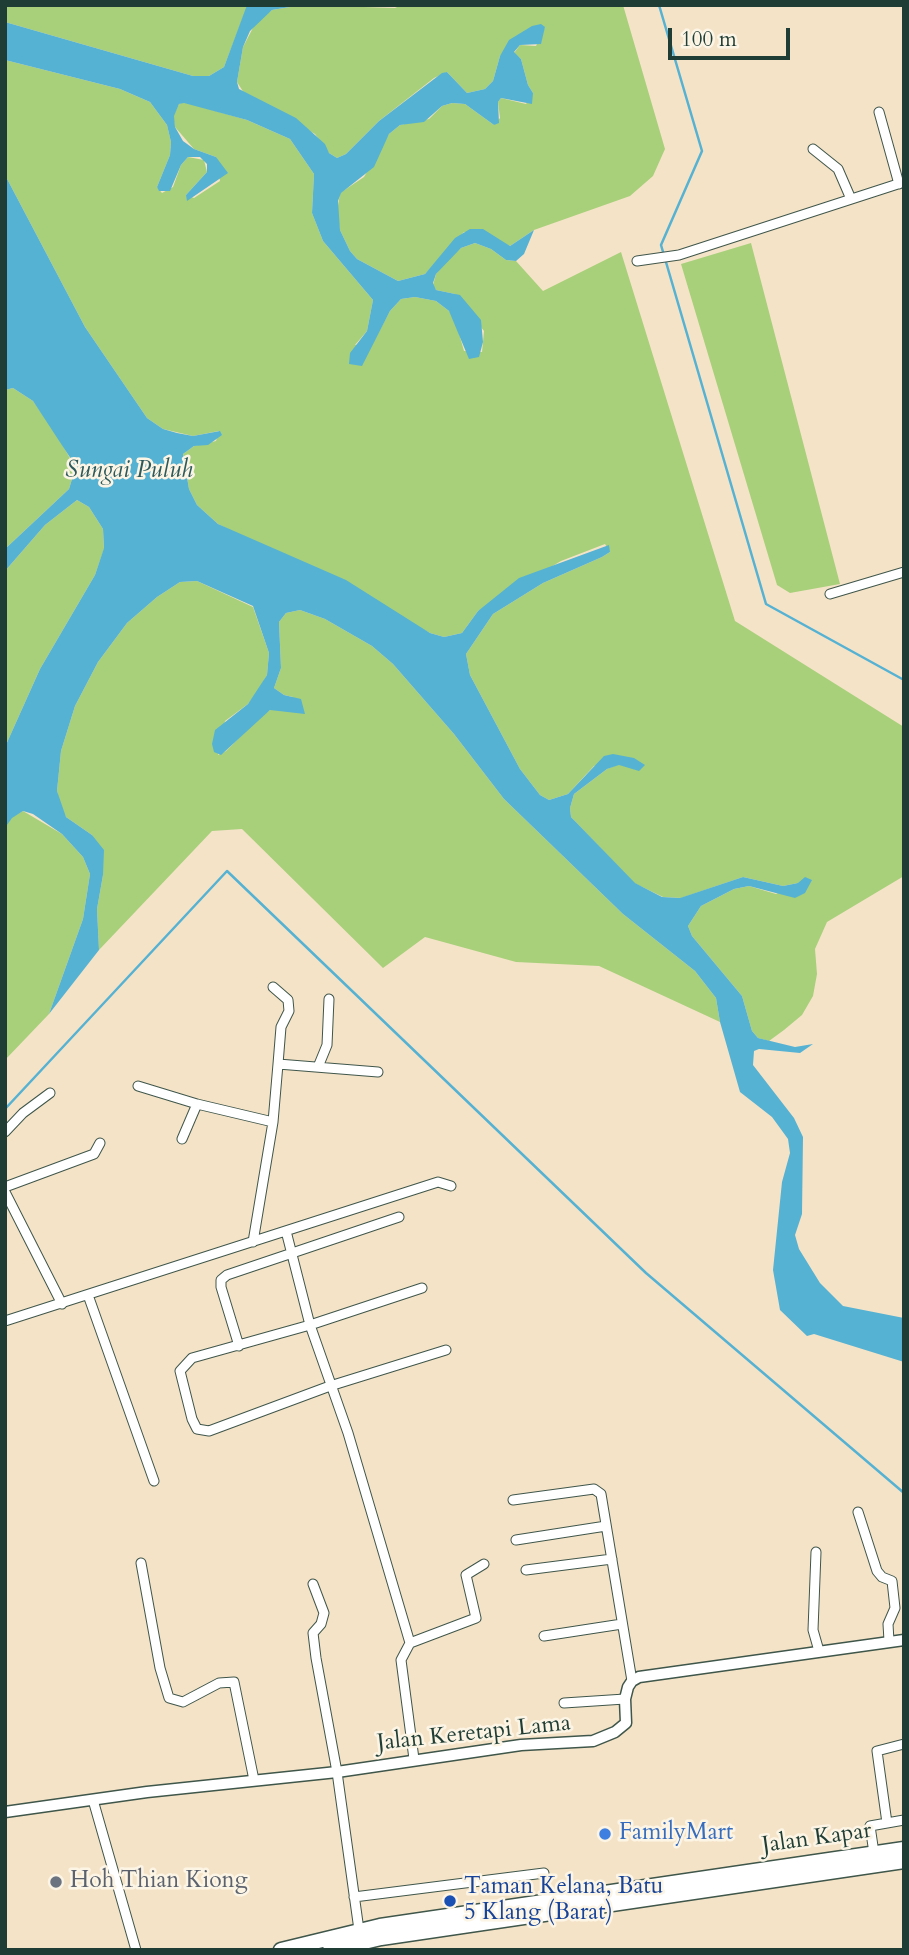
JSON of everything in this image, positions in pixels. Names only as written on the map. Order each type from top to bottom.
[{"type":"highway","name":"Jalan Kapar","points":[[281,1950],[359,1930],[904,1849]]},
{"type":"highway","name":"Jalan Kapar","points":[[330,1950],[392,1936],[904,1861]]},
{"type":"street","points":[[637,261],[679,255],[901,183],[879,112]]},
{"type":"street","points":[[813,149],[838,169],[851,199]]},
{"type":"street","points":[[830,594],[904,572]]},
{"type":"street","points":[[253,1242],[273,1122],[281,1027],[289,1010],[288,1000],[273,987]]},
{"type":"street","points":[[318,1067],[327,1045],[329,999]]},
{"type":"street","points":[[278,1064],[378,1072]]},
{"type":"street","points":[[138,1086],[197,1104],[273,1122]]},
{"type":"street","points":[[5,1132],[23,1113],[50,1093]]},
{"type":"street","points":[[182,1139],[197,1104]]},
{"type":"street","points":[[5,1187],[94,1154],[100,1143]]},
{"type":"street","points":[[5,1321],[438,1182],[451,1186]]},
{"type":"street","points":[[5,1192],[62,1304]]},
{"type":"street","points":[[239,1346],[221,1280],[227,1275],[399,1217]]},
{"type":"street","points":[[286,1231],[310,1325],[352,1445],[410,1643]]},
{"type":"street","points":[[422,1288],[310,1325],[192,1358],[180,1371],[192,1419],[197,1429],[209,1431],[330,1386],[446,1350]]},
{"type":"street","points":[[88,1295],[154,1481]]},
{"type":"street","points":[[513,1500],[594,1489],[601,1494],[632,1681],[904,1640]]},
{"type":"street","points":[[858,1511],[877,1571],[882,1577],[892,1581],[895,1608],[888,1624],[889,1641]]},
{"type":"street","points":[[516,1539],[606,1526]]},
{"type":"street","points":[[816,1552],[813,1630],[819,1651]]},
{"type":"street","points":[[526,1570],[612,1559]]},
{"type":"street","points":[[141,1563],[155,1643],[169,1698],[183,1702],[219,1683],[234,1682],[254,1780]]},
{"type":"street","points":[[414,1759],[401,1660],[410,1643],[469,1623],[476,1618],[466,1575],[484,1564]]},
{"type":"street","points":[[313,1584],[324,1613],[321,1624],[313,1633],[314,1646],[337,1772],[359,1930]]},
{"type":"street","points":[[544,1636],[622,1624]]},
{"type":"street","name":"Jalan Keretapi Lama","points":[[5,1812],[337,1772],[521,1745],[593,1741],[615,1732],[626,1723],[625,1699],[632,1681]]},
{"type":"street","points":[[564,1703],[625,1699]]},
{"type":"street","points":[[887,1823],[877,1751],[904,1744]]},
{"type":"street","points":[[93,1800],[136,1950]]},
{"type":"street","points":[[874,1853],[870,1826],[904,1820]]},
{"type":"street","points":[[354,1897],[544,1873]]},
{"type":"green space","points":[[5,5],[247,7],[224,67],[209,76],[193,76],[5,22]]},
{"type":"green space","points":[[302,5],[395,8],[401,5],[623,5],[665,149],[653,176],[630,196],[534,230],[510,246],[464,232],[425,274],[398,281],[357,259],[350,251],[340,230],[337,212],[340,193],[364,177],[389,134],[400,125],[429,119],[442,106],[452,103],[465,104],[494,125],[500,118],[498,102],[501,98],[526,104],[533,93],[521,59],[514,53],[520,45],[536,46],[545,27],[500,56],[493,81],[485,89],[467,93],[447,72],[434,78],[379,121],[346,154],[337,158],[329,153],[315,134],[244,93],[237,82],[243,47],[256,22],[272,10]]},
{"type":"green space","points":[[5,60],[120,89],[150,102],[167,125],[171,142],[170,155],[157,187],[162,193],[173,187],[181,165],[188,157],[204,160],[207,172],[186,195],[194,198],[220,181],[216,157],[194,149],[175,127],[173,116],[179,104],[184,102],[247,120],[290,139],[314,174],[312,213],[323,241],[373,300],[367,331],[355,345],[373,343],[390,311],[401,299],[415,297],[436,301],[449,311],[455,319],[464,351],[482,352],[484,331],[455,294],[436,290],[433,285],[436,274],[448,259],[461,248],[475,243],[491,249],[506,260],[516,261],[543,291],[621,252],[735,621],[904,727],[904,876],[827,922],[815,949],[817,974],[813,996],[802,1015],[784,1030],[769,1041],[758,1038],[752,1031],[742,996],[692,936],[688,926],[701,906],[734,889],[749,886],[776,894],[798,883],[783,886],[743,877],[681,898],[663,897],[634,883],[571,817],[570,808],[574,794],[607,769],[634,758],[594,766],[568,794],[549,800],[540,795],[520,769],[470,675],[466,654],[493,614],[543,583],[610,552],[605,544],[561,561],[478,611],[462,633],[444,637],[430,633],[218,524],[197,505],[189,489],[183,454],[194,446],[216,441],[219,431],[193,436],[163,429],[147,418],[85,327],[5,175]]},
{"type":"green space","points":[[751,243],[840,584],[790,593],[777,585],[681,264]]},
{"type":"green space","points":[[13,388],[33,401],[55,432],[71,460],[73,476],[69,489],[5,549],[5,390]]},
{"type":"green space","points":[[77,500],[89,507],[103,529],[104,549],[95,575],[40,669],[5,747],[5,571],[45,525]]},
{"type":"green space","points":[[197,581],[253,607],[269,653],[267,675],[258,691],[248,704],[225,721],[218,755],[226,751],[259,718],[270,710],[283,709],[293,697],[274,688],[281,668],[279,622],[286,613],[300,610],[325,619],[372,646],[393,664],[454,734],[504,799],[623,914],[695,971],[716,998],[720,1022],[599,966],[516,962],[425,937],[383,968],[242,829],[212,831],[99,950],[97,909],[103,875],[92,835],[66,817],[61,809],[57,791],[61,751],[75,706],[98,662],[127,623],[157,597],[180,582]]},
{"type":"green space","points":[[23,811],[62,834],[83,857],[90,874],[83,919],[49,1014],[5,1060],[5,828],[12,817]]},
{"type":"water","points":[[247,5],[302,5],[272,10],[250,31],[243,47],[237,82],[239,89],[296,118],[337,158],[346,154],[379,121],[442,73],[447,72],[467,93],[485,89],[493,81],[500,56],[509,40],[532,26],[541,24],[545,27],[541,44],[520,45],[514,52],[521,59],[533,93],[532,104],[501,98],[498,102],[499,123],[494,125],[465,104],[452,103],[442,106],[424,122],[400,125],[389,134],[374,167],[341,193],[338,201],[340,230],[350,251],[357,259],[398,281],[425,274],[455,238],[470,229],[483,229],[510,246],[534,230],[524,254],[516,261],[506,260],[491,249],[475,243],[461,248],[436,274],[433,283],[436,290],[460,295],[481,320],[483,342],[479,357],[469,359],[449,311],[436,301],[415,297],[401,299],[390,311],[362,366],[349,364],[350,353],[367,331],[373,300],[323,241],[312,213],[314,174],[290,139],[247,120],[184,103],[179,104],[174,116],[175,127],[183,141],[194,149],[216,157],[228,173],[187,201],[186,195],[207,172],[207,164],[200,157],[188,157],[181,165],[170,191],[159,191],[157,187],[170,155],[171,142],[167,125],[150,102],[120,89],[5,60],[5,22],[193,76],[209,76],[224,67]]},
{"type":"water","name":"Sungai Puluh","points":[[5,175],[85,327],[147,418],[163,429],[193,436],[220,431],[222,435],[208,445],[194,446],[183,454],[189,489],[197,505],[218,524],[346,580],[430,633],[444,637],[462,633],[478,611],[519,578],[609,545],[610,552],[602,557],[543,583],[493,614],[466,654],[470,675],[520,769],[540,795],[549,800],[568,794],[604,756],[613,754],[634,758],[645,765],[639,771],[619,765],[607,769],[574,794],[570,808],[571,817],[635,883],[662,897],[680,898],[743,877],[783,886],[798,883],[805,877],[812,880],[805,893],[795,898],[749,886],[734,889],[701,906],[688,926],[692,936],[742,996],[752,1031],[758,1038],[795,1047],[813,1044],[800,1053],[759,1049],[754,1051],[753,1065],[794,1118],[803,1137],[802,1214],[795,1235],[799,1249],[820,1283],[843,1306],[904,1318],[904,1362],[814,1334],[807,1336],[780,1310],[773,1270],[782,1182],[790,1153],[788,1139],[772,1117],[740,1092],[716,998],[695,971],[623,914],[504,799],[454,734],[393,664],[372,646],[325,619],[300,610],[286,613],[279,622],[281,668],[274,688],[284,695],[301,699],[305,714],[270,710],[221,755],[214,752],[212,744],[215,730],[248,704],[267,675],[269,653],[253,606],[197,581],[180,582],[157,597],[127,623],[98,662],[75,706],[61,751],[57,791],[66,817],[92,835],[104,850],[97,909],[99,950],[49,1014],[83,919],[90,874],[83,857],[62,834],[33,814],[23,811],[12,818],[5,828],[5,747],[40,669],[95,575],[104,548],[103,529],[89,507],[77,500],[45,525],[5,571],[5,549],[69,489],[73,476],[71,459],[33,401],[13,388],[5,390]]},
{"type":"waterway","points":[[659,5],[702,151],[661,245],[766,604],[904,680]]},
{"type":"waterway","points":[[5,1109],[227,871],[646,1273],[904,1493]]},
{"type":"place","name":"FamilyMart","points":[[605,1834]]},
{"type":"place","name":"Hoh Thian Kiong","points":[[56,1882]]},
{"type":"place","name":"Taman Kelana, Batu 5 Klang (Barat)","points":[[450,1901]]}]
